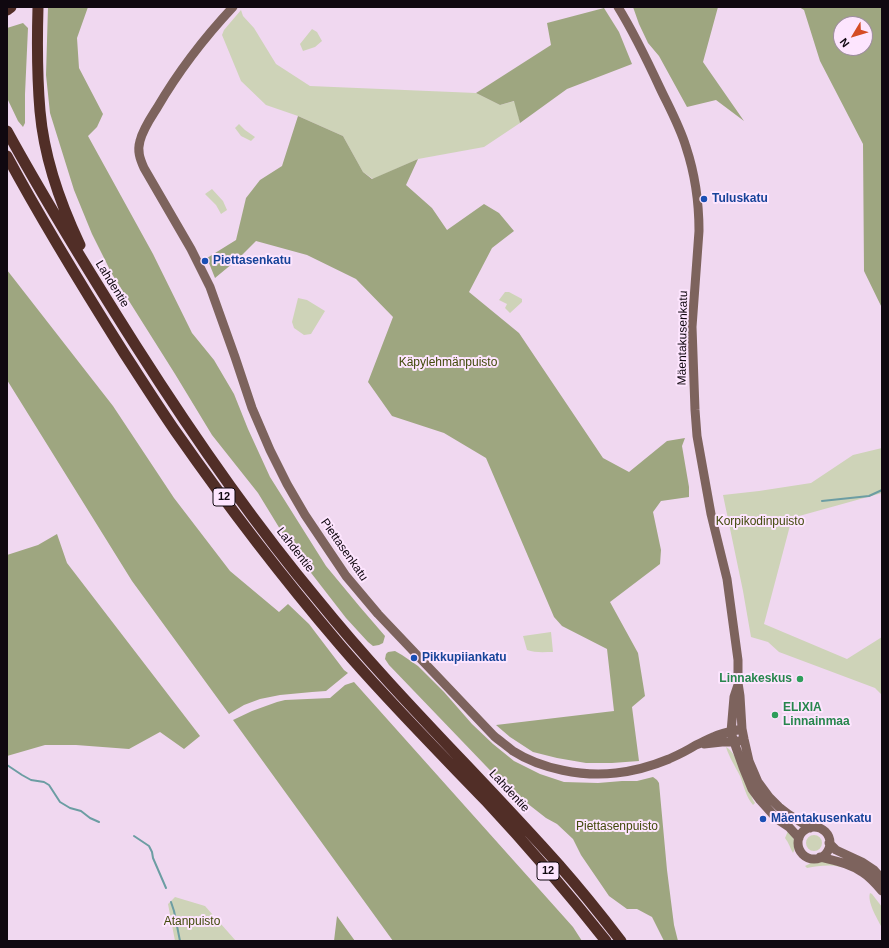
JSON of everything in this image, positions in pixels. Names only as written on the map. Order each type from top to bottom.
[{"type":"highway","points":[[7,10],[11,7]]},
{"type":"highway","points":[[38,7],[37,61],[39,104],[45,148],[56,186],[73,230],[91,268],[119,320]]},
{"type":"highway","name":"Lahdentie","points":[[7,131],[59,222],[119,320],[189,428],[286,561],[379,672],[560,866],[621,941]]},
{"type":"highway","name":"Lahdentie","points":[[7,156],[32,203],[176,432],[255,540],[345,651],[379,689],[498,814],[561,886],[606,941]]},
{"type":"main road","name":"Piettasenkatu","points":[[233,7],[207,36],[164,95],[143,133],[139,151],[144,168],[191,249],[210,287],[252,408],[270,450],[287,484],[305,514],[346,576],[378,614],[494,736],[514,751],[532,760],[570,772],[602,774],[622,773],[644,768],[668,759],[711,737],[742,729]]},
{"type":"main road","name":"Mäentakusenkatu","points":[[618,7],[650,65],[678,128],[686,147],[695,187],[699,232],[692,327],[697,436],[711,514],[728,579],[738,660],[738,683],[742,729],[749,761],[758,782],[769,797],[788,814],[810,828]]},
{"type":"main road","name":"Mäentakusenkatu","points":[[738,683],[734,697],[731,732],[752,789],[777,819],[789,827],[799,838]]},
{"type":"main road","name":"Piettasenkatu","points":[[697,745],[734,742],[744,739]]},
{"type":"main road","points":[[810,828],[822,829],[828,836],[829,843],[827,851],[820,857],[813,859],[802,853],[798,844],[801,834],[810,828]]},
{"type":"main road","points":[[829,843],[836,850],[862,862],[874,870],[882,879]]},
{"type":"main road","points":[[820,857],[849,865],[862,872],[882,891]]},
{"type":"green space","points":[[48,7],[88,7],[77,38],[79,68],[103,114],[97,127],[88,136],[153,254],[192,333],[214,360],[234,394],[270,477],[326,566],[385,636],[383,643],[373,646],[368,642],[346,618],[291,547],[258,493],[212,435],[112,274],[92,234],[74,190],[50,113],[46,75]]},
{"type":"green space","points":[[633,7],[718,7],[703,62],[744,121],[716,100],[687,107],[659,56],[648,43]]},
{"type":"green space","points":[[799,7],[882,7],[882,308],[864,271],[863,144],[820,61],[804,10]]},
{"type":"green space","points":[[604,8],[619,32],[632,64],[567,89],[520,123],[514,101],[500,105],[476,93],[551,45],[547,23]]},
{"type":"green space","points":[[241,10],[243,16],[254,28],[276,64],[310,86],[476,93],[500,105],[515,101],[520,123],[484,147],[418,159],[373,179],[363,172],[343,136],[298,116],[266,105],[241,81],[222,35],[224,30]]},
{"type":"green space","points":[[23,23],[28,28],[25,123],[23,127],[18,121],[7,98],[7,28]]},
{"type":"green space","points":[[312,29],[317,32],[322,41],[315,47],[303,51],[300,44]]},
{"type":"green space","name":"Käpylehmänpuisto","points":[[298,116],[343,136],[363,172],[372,179],[418,159],[406,185],[432,208],[447,230],[484,204],[499,213],[514,231],[492,248],[469,292],[519,333],[603,458],[629,472],[667,441],[685,438],[682,446],[689,487],[689,497],[661,501],[653,512],[661,550],[660,564],[610,602],[638,653],[645,696],[632,707],[639,761],[586,763],[533,752],[510,737],[496,725],[614,711],[607,649],[562,626],[554,617],[486,458],[444,433],[392,416],[368,382],[393,317],[356,279],[307,255],[256,241],[238,259],[215,278],[207,258],[236,240],[246,198],[260,180],[282,166]]},
{"type":"green space","points":[[239,124],[255,137],[251,141],[241,136],[235,128]]},
{"type":"green space","points":[[212,189],[223,201],[227,210],[221,214],[216,205],[205,194]]},
{"type":"green space","points":[[7,270],[113,406],[174,498],[230,571],[279,612],[288,604],[309,624],[344,670],[348,673],[326,691],[280,695],[260,699],[244,705],[229,714],[132,581],[7,380]]},
{"type":"green space","points":[[505,292],[509,292],[522,299],[522,302],[510,313],[505,308],[507,304],[499,300]]},
{"type":"green space","points":[[298,298],[307,300],[325,311],[311,334],[304,335],[294,328],[292,322]]},
{"type":"green space","name":"Korpikodinpuisto","points":[[882,448],[882,493],[792,518],[764,624],[847,659],[882,637],[882,695],[875,688],[779,652],[768,642],[751,637],[723,495],[811,483],[853,455]]},
{"type":"green space","points":[[57,534],[67,563],[200,736],[184,749],[160,732],[129,749],[76,745],[45,745],[7,756],[7,555],[38,545]]},
{"type":"green space","points":[[551,632],[553,652],[536,652],[527,650],[523,636]]},
{"type":"green space","name":"Piettasenpuisto","points":[[395,651],[418,666],[444,692],[472,724],[493,744],[514,761],[540,774],[564,782],[598,783],[637,781],[653,777],[657,780],[659,783],[674,925],[678,941],[664,941],[652,917],[637,909],[627,909],[609,896],[581,855],[573,839],[557,824],[546,818],[509,790],[389,665],[385,659],[386,654],[388,652]]},
{"type":"green space","points":[[354,682],[573,927],[582,941],[393,941],[233,720],[252,711],[285,700],[330,698],[345,685]]},
{"type":"green space","points":[[726,747],[734,756],[742,771],[755,803],[753,805],[747,795],[740,776]]},
{"type":"green space","points":[[788,831],[795,841],[793,853],[785,838]]},
{"type":"green space","points":[[814,835],[820,837],[822,843],[820,849],[814,851],[808,849],[806,843],[808,837]]},
{"type":"green space","points":[[816,861],[822,861],[840,867],[828,865],[807,868],[805,866]]},
{"type":"green space","points":[[870,893],[882,907],[882,926],[871,905],[869,897]]},
{"type":"green space","name":"Atanpuisto","points":[[175,897],[205,906],[236,941],[175,941],[168,904]]},
{"type":"green space","points":[[337,916],[355,941],[334,941]]},
{"type":"waterway","points":[[822,501],[869,496],[882,490]]},
{"type":"waterway","points":[[7,765],[31,780],[44,782],[49,785],[60,802],[70,808],[81,811],[90,818],[99,822]]},
{"type":"waterway","points":[[134,836],[149,846],[166,888]]},
{"type":"waterway","points":[[171,902],[180,941]]},
{"type":"place","name":"Tuluskatu","points":[[704,199]]},
{"type":"place","name":"Piettasenkatu","points":[[205,261]]},
{"type":"place","name":"Pikkupiiankatu","points":[[414,658]]},
{"type":"place","name":"Linnakeskus","points":[[800,679]]},
{"type":"place","name":"ELIXIA Linnainmaa","points":[[775,715]]},
{"type":"place","name":"Mäentakusenkatu","points":[[763,819]]}]
